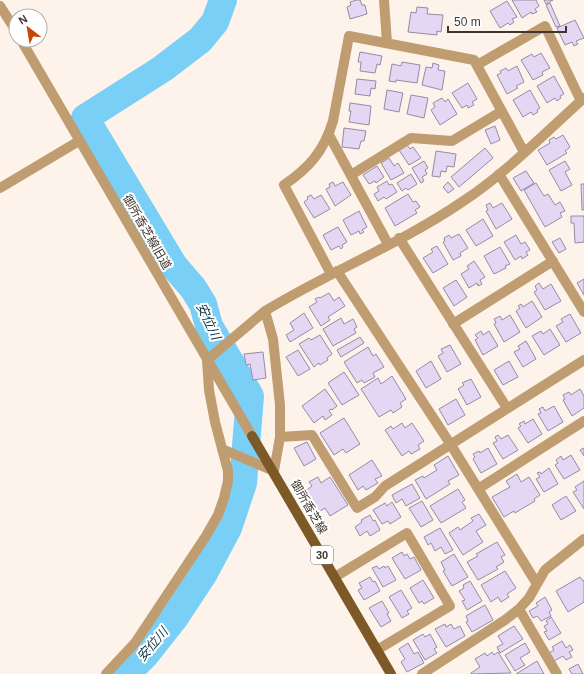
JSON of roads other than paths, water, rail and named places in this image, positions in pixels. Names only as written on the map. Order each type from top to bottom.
[{"type":"main road","name":"御所香芝線","points":[[252,436],[274,471],[391,674]]},
{"type":"street","points":[[384,0],[387,43]]},
{"type":"street","points":[[0,6],[8,18]]},
{"type":"street","points":[[106,674],[135,643],[206,536],[218,515],[228,481],[228,471],[215,422],[209,390],[210,357],[265,311],[334,272],[434,220],[461,203],[499,174],[582,100],[545,26],[477,65]]},
{"type":"street","points":[[524,152],[474,60],[349,36],[329,135],[316,158],[301,173],[284,185],[334,272],[451,445],[537,584]]},
{"type":"street","name":"御所香芝線旧道","points":[[26,48],[79,141],[210,357],[226,392],[252,436]]},
{"type":"street","points":[[351,176],[411,138],[452,141],[502,111]]},
{"type":"street","points":[[329,135],[388,244]]},
{"type":"street","points":[[0,188],[79,141]]},
{"type":"street","points":[[499,174],[584,312]]},
{"type":"street","points":[[399,238],[507,408]]},
{"type":"street","points":[[453,324],[553,261]]},
{"type":"street","points":[[222,449],[274,471],[280,437],[280,405],[273,340],[265,311]]},
{"type":"street","points":[[280,437],[312,435],[357,508],[375,497],[385,486],[584,360]]},
{"type":"street","points":[[478,489],[584,421]]},
{"type":"street","points":[[335,577],[407,534],[450,606],[377,650]]},
{"type":"street","points":[[422,674],[505,620],[519,609],[529,598],[545,570],[584,539]]},
{"type":"street","points":[[519,609],[557,674]]},
{"type":"waterway","name":"安位川","points":[[126,674],[145,655],[175,617],[204,573],[228,528],[243,483],[250,396],[209,326],[203,304],[193,288],[174,266],[85,118],[162,69],[200,40],[215,22],[223,0]]}]
